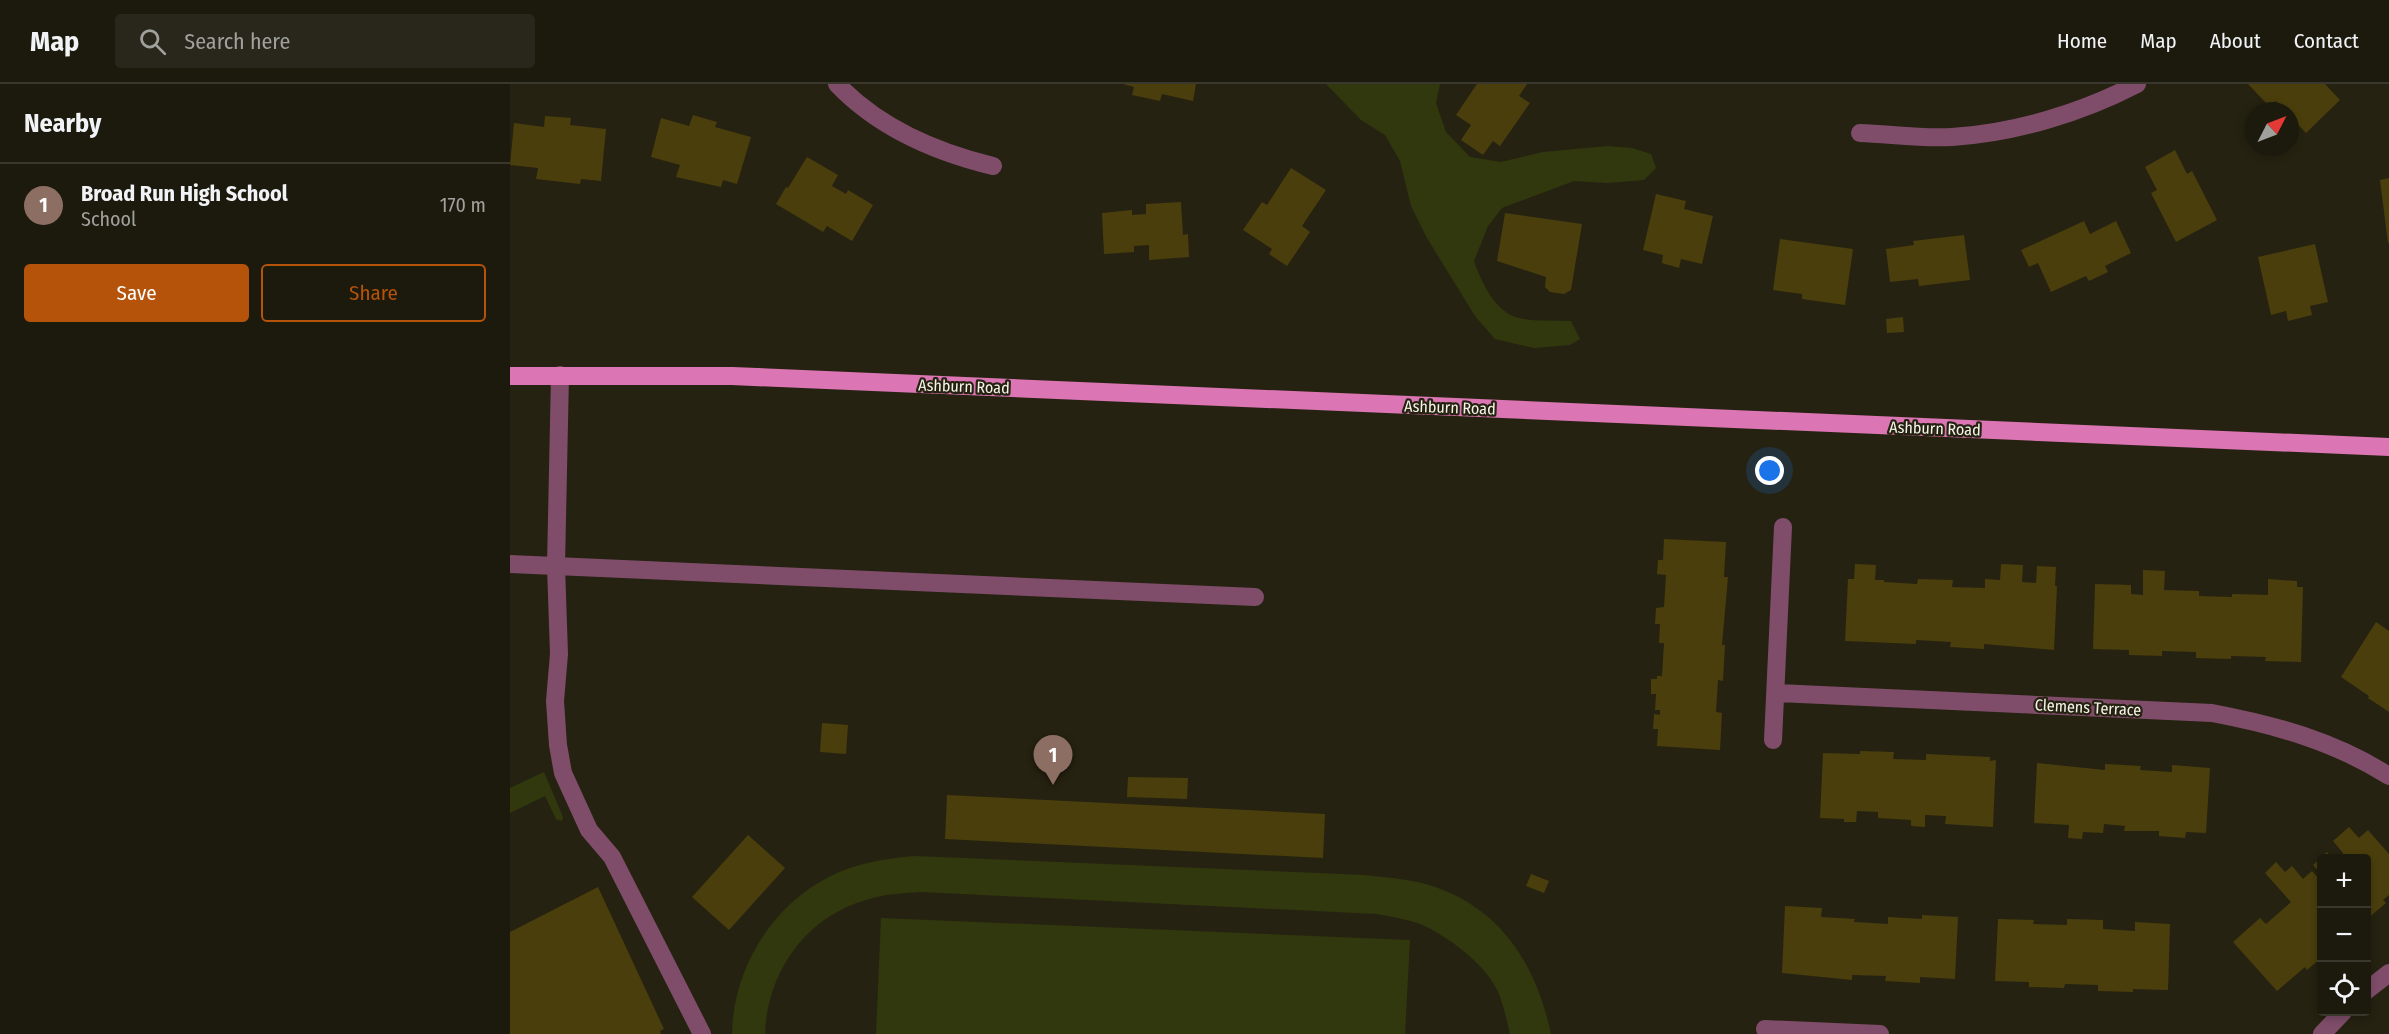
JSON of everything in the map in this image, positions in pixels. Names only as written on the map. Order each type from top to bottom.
[{"type":"main road","name":"Ashburn Road","points":[[510,376],[744,376],[2389,447]]},
{"type":"street","points":[[837,84],[854,102],[882,122],[911,137],[970,160],[993,166]]},
{"type":"street","points":[[1860,133],[1951,137],[2029,125],[2074,112],[2136,84]]},
{"type":"street","points":[[560,375],[556,566],[559,654],[555,701],[558,745],[563,773],[590,830],[612,857],[702,1034]]},
{"type":"street","points":[[1773,740],[1783,527]]},
{"type":"street","points":[[510,564],[1255,597]]},
{"type":"street","name":"Clemens Terrace","points":[[1776,693],[2212,713],[2268,724],[2323,741],[2389,776]]},
{"type":"street","points":[[2371,988],[2389,973]]},
{"type":"street","points":[[2322,1034],[2338,1016]]},
{"type":"street","points":[[1765,1029],[1880,1034]]},
{"type":"green space","points":[[1326,84],[1440,84],[1436,103],[1446,132],[1470,157],[1501,162],[1543,152],[1607,146],[1632,148],[1651,154],[1656,168],[1644,180],[1608,183],[1574,181],[1502,208],[1488,226],[1474,261],[1485,287],[1503,310],[1510,315],[1525,319],[1571,321],[1580,339],[1570,345],[1534,348],[1495,339],[1475,316],[1427,238],[1411,206],[1400,161],[1385,135],[1361,120]]},
{"type":"green space","points":[[544,772],[563,817],[562,821],[556,819],[545,796],[510,813],[510,788]]},
{"type":"green space","points":[[915,856],[1365,875],[1429,885],[1461,898],[1482,912],[1514,945],[1537,987],[1551,1034],[1510,1034],[1499,994],[1479,965],[1439,934],[1423,925],[1403,919],[1376,914],[921,892],[873,898],[845,908],[825,919],[794,950],[782,969],[767,1011],[765,1034],[732,1034],[734,1008],[751,957],[764,934],[781,913],[800,895],[823,880],[847,869],[881,860]]},
{"type":"green space","points":[[881,918],[1410,940],[1405,1034],[876,1034]]},
{"type":"building","points":[[1123,84],[1196,84],[1193,101],[1162,94],[1160,101],[1132,95],[1134,87]]},
{"type":"building","points":[[1477,84],[1527,84],[1519,96],[1530,103],[1500,146],[1493,141],[1483,155],[1461,140],[1471,125],[1456,115]]},
{"type":"building","points":[[2248,84],[2325,84],[2340,100],[2306,133],[2299,126],[2299,102],[2265,102]]},
{"type":"building","points":[[693,115],[717,122],[715,127],[751,137],[737,184],[723,180],[721,187],[676,177],[680,165],[651,157],[661,118],[689,126]]},
{"type":"building","points":[[545,116],[571,118],[570,125],[606,129],[601,181],[581,179],[580,184],[536,179],[538,168],[510,165],[514,123],[544,127]]},
{"type":"building","points":[[2175,150],[2187,174],[2192,171],[2217,220],[2176,242],[2151,193],[2157,190],[2145,167]]},
{"type":"building","points":[[807,157],[838,175],[832,186],[846,194],[848,190],[873,205],[852,241],[827,226],[823,232],[776,204]]},
{"type":"building","points":[[1291,168],[1326,190],[1302,226],[1310,232],[1287,266],[1269,254],[1272,249],[1243,230],[1262,202],[1267,205]]},
{"type":"building","points":[[2389,178],[2389,243],[2388,243],[2380,180]]},
{"type":"building","points":[[1656,194],[1686,201],[1684,209],[1713,216],[1702,264],[1681,259],[1679,268],[1662,263],[1663,255],[1643,250]]},
{"type":"building","points":[[1181,202],[1183,235],[1188,234],[1189,257],[1149,260],[1149,245],[1134,246],[1134,252],[1104,254],[1102,213],[1132,210],[1132,215],[1146,214],[1146,204]]},
{"type":"building","points":[[1505,213],[1582,224],[1571,290],[1564,294],[1550,292],[1545,287],[1546,277],[1497,261]]},
{"type":"building","points":[[2084,221],[2090,234],[2116,221],[2131,253],[2105,266],[2108,272],[2089,281],[2086,276],[2051,292],[2038,263],[2029,267],[2021,250]]},
{"type":"building","points":[[1964,235],[1970,280],[1919,286],[1918,279],[1890,282],[1886,249],[1914,245],[1913,241]]},
{"type":"building","points":[[1780,239],[1853,249],[1845,305],[1802,299],[1802,294],[1773,290]]},
{"type":"building","points":[[2315,244],[2328,302],[2310,306],[2312,315],[2288,321],[2286,311],[2271,315],[2258,257]]},
{"type":"building","points":[[1903,317],[1904,332],[1887,333],[1886,319]]},
{"type":"building","points":[[1664,539],[1726,542],[1724,577],[1728,577],[1722,645],[1725,645],[1723,681],[1718,680],[1716,712],[1722,713],[1720,750],[1657,746],[1658,729],[1653,729],[1654,714],[1660,715],[1660,710],[1655,710],[1656,694],[1651,694],[1651,679],[1662,676],[1664,643],[1659,643],[1660,624],[1655,624],[1656,608],[1664,607],[1666,575],[1657,574],[1658,560],[1663,560]]},
{"type":"building","points":[[1855,564],[1876,565],[1875,580],[1884,580],[1884,582],[1917,584],[1918,579],[1953,580],[1952,587],[1985,588],[1985,579],[2000,580],[2001,564],[2023,565],[2022,582],[2036,583],[2037,566],[2056,567],[2054,650],[1984,644],[1984,649],[1950,647],[1951,642],[1916,640],[1916,644],[1845,641],[1848,579],[1854,579]]},
{"type":"building","points":[[2143,570],[2165,571],[2164,590],[2199,591],[2199,596],[2268,595],[2268,579],[2297,581],[2297,587],[2303,587],[2301,662],[2265,661],[2266,657],[2196,658],[2196,652],[2162,651],[2162,656],[2129,655],[2129,650],[2093,649],[2095,584],[2131,585],[2131,594],[2143,595]]},
{"type":"building","points":[[2376,622],[2389,631],[2389,712],[2341,677]]},
{"type":"building","points":[[822,723],[848,725],[846,754],[820,752]]},
{"type":"building","points":[[1860,751],[1894,752],[1893,759],[1926,760],[1926,754],[1990,757],[1990,761],[1996,760],[1993,827],[1945,824],[1946,816],[1925,815],[1925,827],[1911,826],[1911,820],[1878,818],[1878,812],[1857,811],[1856,822],[1820,818],[1823,753],[1860,754]]},
{"type":"building","points":[[2037,763],[2105,770],[2105,764],[2141,766],[2140,770],[2172,772],[2172,765],[2210,768],[2206,833],[2186,832],[2185,838],[2159,836],[2159,831],[2124,831],[2125,826],[2104,824],[2103,833],[2083,832],[2082,839],[2068,838],[2069,825],[2034,823]]},
{"type":"building","points":[[1128,777],[1188,778],[1187,799],[1127,797]]},
{"type":"building","points":[[947,795],[1325,814],[1323,858],[945,839]]},
{"type":"building","points":[[2349,827],[2359,838],[2368,830],[2389,854],[2389,895],[2383,900],[2386,903],[2371,916],[2371,854],[2343,854],[2333,841]]},
{"type":"building","points":[[748,835],[785,868],[729,930],[692,897]]},
{"type":"building","points":[[2276,862],[2285,872],[2292,866],[2303,879],[2312,871],[2317,877],[2317,961],[2307,970],[2305,967],[2277,991],[2233,942],[2260,918],[2266,924],[2291,902],[2265,873]]},
{"type":"building","points":[[1531,874],[1549,881],[1544,893],[1526,886]]},
{"type":"building","points":[[598,887],[664,1029],[660,1031],[661,1034],[510,1034],[510,932]]},
{"type":"building","points":[[1785,906],[1822,908],[1821,917],[1855,919],[1854,922],[1888,924],[1888,917],[1922,919],[1922,915],[1958,917],[1955,979],[1920,977],[1920,983],[1885,981],[1886,976],[1852,975],[1852,980],[1782,973]]},
{"type":"building","points":[[1998,919],[2034,920],[2033,924],[2067,925],[2067,919],[2103,920],[2103,929],[2135,931],[2135,922],[2170,924],[2168,990],[2098,991],[2098,985],[2065,984],[2064,988],[2029,987],[2029,982],[1995,981]]},
{"type":"place","name":"Broad Run High School","points":[[1053,785]]}]
